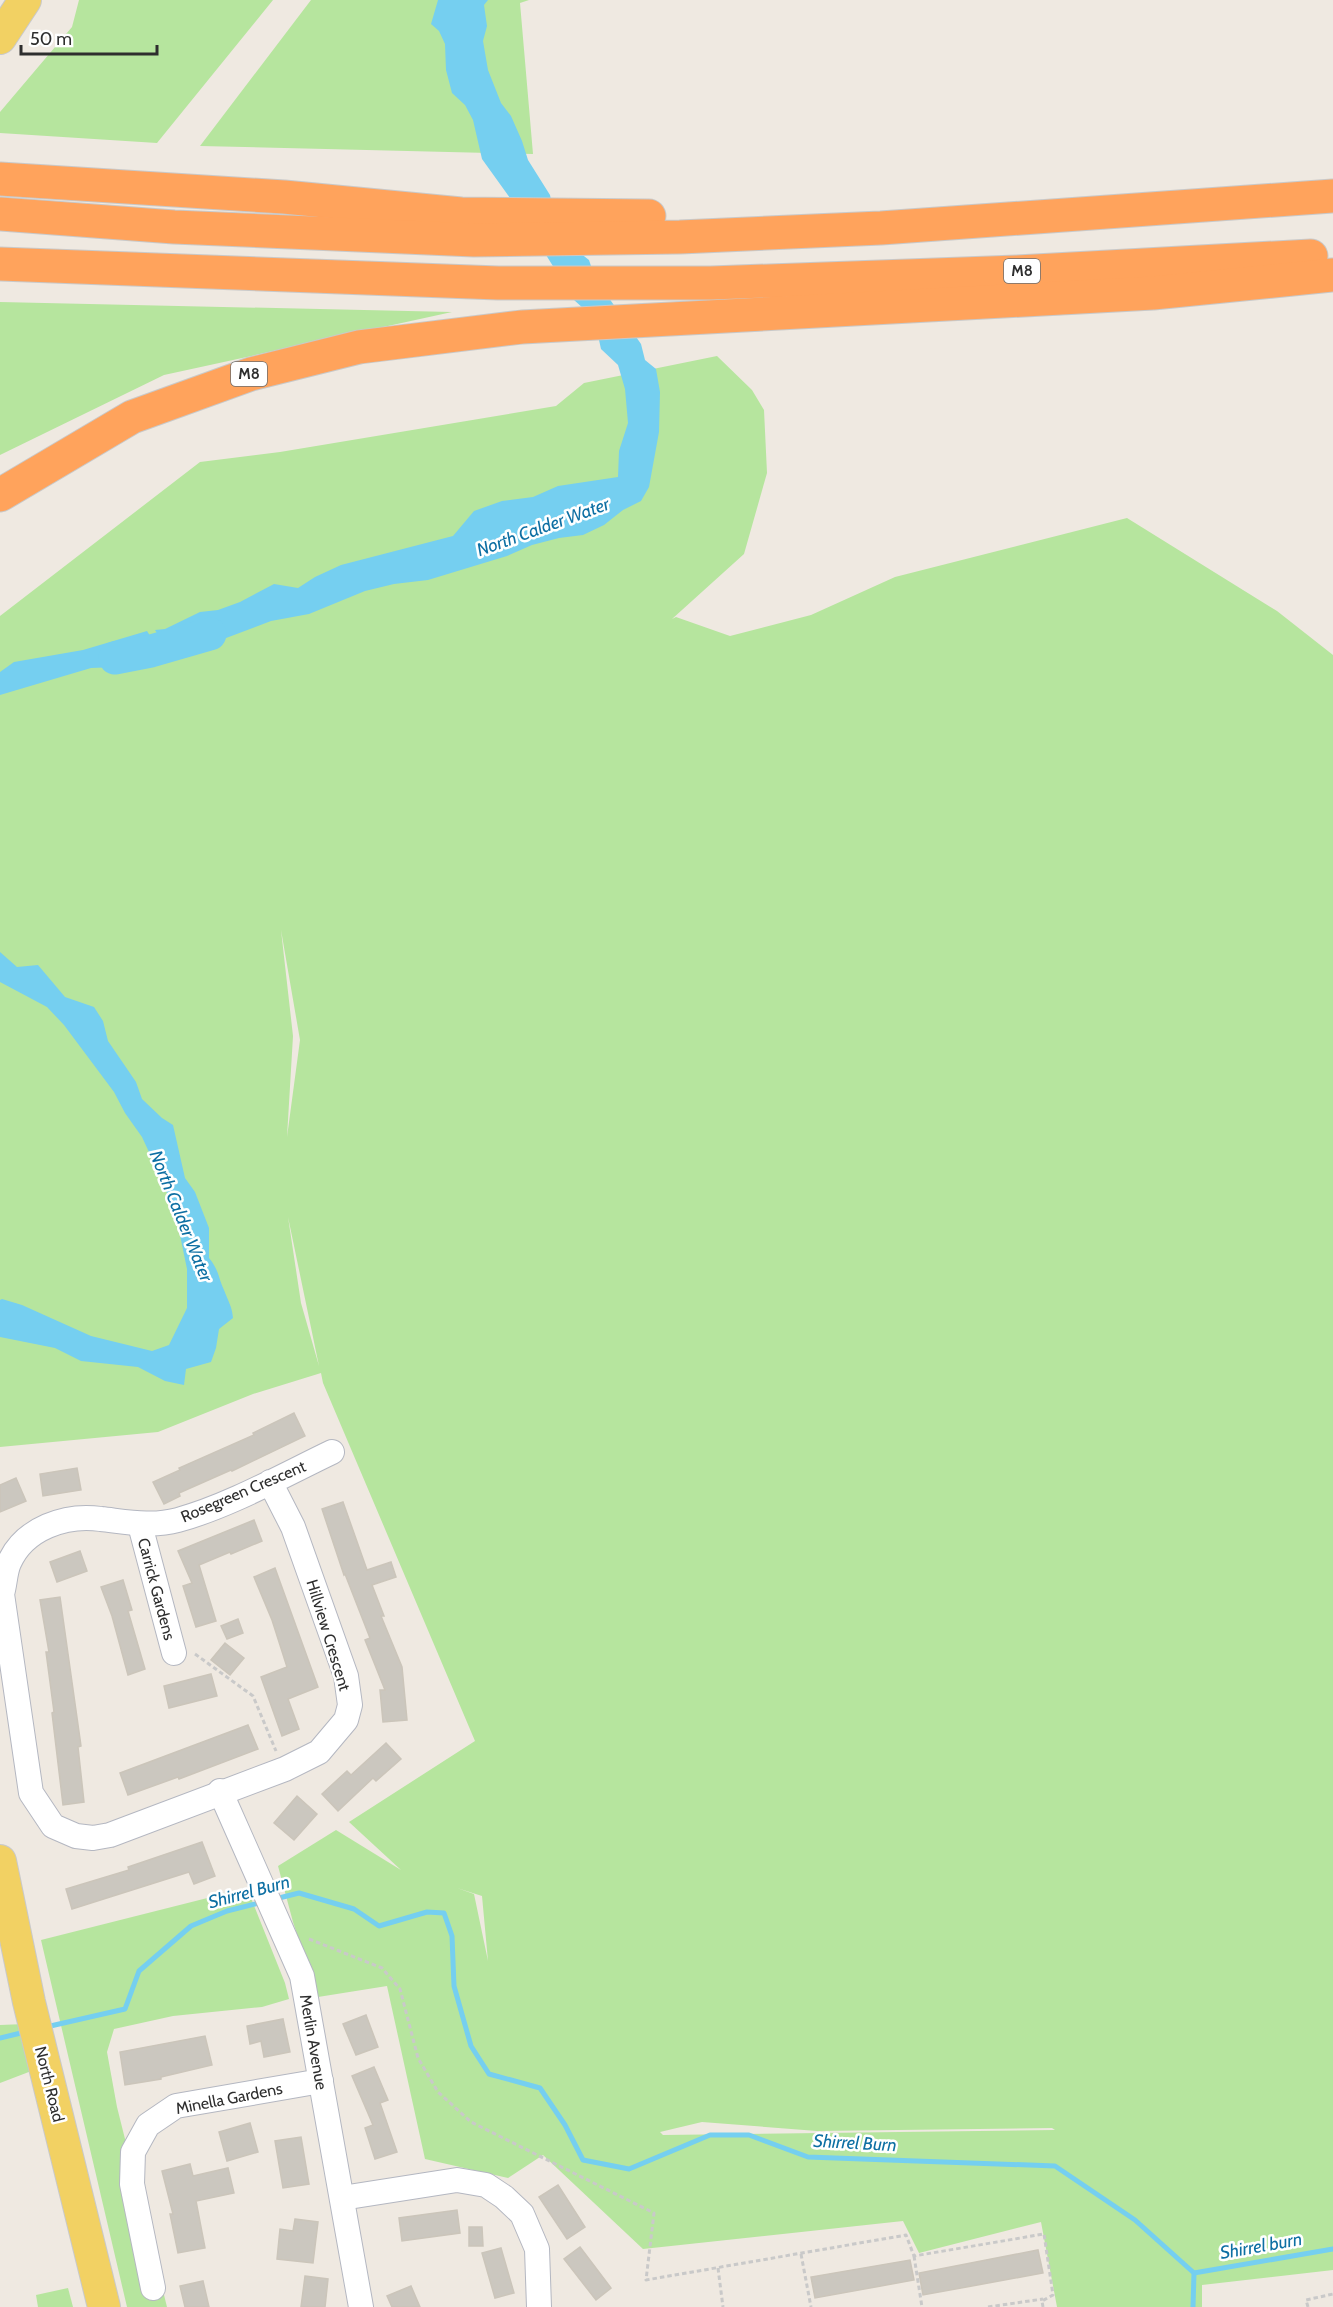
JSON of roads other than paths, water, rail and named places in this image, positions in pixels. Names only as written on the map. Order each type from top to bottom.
[{"type":"highway","points":[[0,178],[284,197],[467,227]]},
{"type":"highway","points":[[0,214],[174,226],[881,228],[1333,196]]},
{"type":"highway","name":"M8","points":[[0,264],[498,283],[711,282],[1017,272],[1333,255]]},
{"type":"highway","name":"M8","points":[[0,495],[132,417],[251,374],[359,347],[522,327],[1153,293],[1333,275]]},
{"type":"main road","points":[[0,38],[25,0]]},
{"type":"main road","name":"North Road","points":[[0,1861],[29,2002],[104,2307]]},
{"type":"street","name":"Rosegreen Crescent","points":[[220,1791],[110,1835],[93,1838],[76,1836],[53,1826],[31,1793],[2,1594],[9,1563],[23,1541],[39,1529],[66,1519],[99,1518],[140,1525],[177,1520],[216,1506],[332,1452]]},
{"type":"street","name":"Hillview Crescent","points":[[220,1791],[285,1769],[319,1752],[346,1720],[350,1704],[346,1676],[293,1527],[270,1482]]},
{"type":"street","name":"Carrick Gardens","points":[[140,1525],[174,1653]]},
{"type":"street","name":"Merlin Avenue","points":[[220,1791],[302,1976],[361,2307]]},
{"type":"street","name":"Minella Gardens","points":[[144,2277],[132,2184],[133,2152],[148,2125],[176,2106],[321,2081]]},
{"type":"street","points":[[342,2198],[457,2180],[486,2185],[504,2197],[522,2214],[537,2249],[539,2307]]},
{"type":"water","points":[[438,0],[488,0],[484,5],[487,26],[483,41],[488,70],[501,103],[511,116],[528,160],[550,195],[553,209],[575,249],[589,260],[595,278],[641,344],[645,360],[656,369],[660,392],[659,432],[649,487],[641,501],[623,510],[604,525],[583,535],[532,545],[507,556],[428,580],[394,584],[365,591],[309,614],[271,621],[173,658],[155,630],[165,629],[200,612],[218,610],[240,602],[274,584],[298,588],[341,565],[453,536],[474,511],[502,501],[533,497],[558,486],[618,477],[619,451],[628,423],[625,389],[618,365],[601,349],[597,331],[584,309],[574,300],[515,205],[482,159],[473,120],[465,105],[452,93],[446,70],[445,44],[439,31],[431,24]]},
{"type":"water","points":[[147,631],[165,660],[141,660],[118,667],[91,668],[0,695],[0,672],[14,662],[83,650]]},
{"type":"water","points":[[0,952],[17,967],[38,965],[65,997],[94,1007],[103,1021],[108,1041],[136,1082],[142,1099],[173,1125],[185,1178],[195,1192],[209,1228],[209,1258],[217,1270],[233,1318],[219,1329],[211,1362],[186,1369],[184,1385],[165,1381],[138,1367],[81,1361],[55,1348],[0,1337],[0,1300],[2,1299],[22,1305],[91,1336],[152,1351],[169,1345],[187,1308],[187,1269],[176,1216],[142,1137],[114,1092],[64,1025],[47,1007],[0,982]]},
{"type":"waterway","name":"North Calder Water","points":[[115,658],[151,651],[210,634]]},
{"type":"waterway","name":"Shirrel Burn","points":[[275,1899],[299,1893],[354,1909],[379,1926],[427,1912],[444,1913],[452,1936],[454,1986],[471,2046],[489,2074],[540,2088],[565,2125],[583,2160],[629,2169],[710,2135],[749,2135],[808,2157],[1055,2166],[1135,2220],[1194,2273],[1193,2307]]},
{"type":"waterway","name":"Shirrel Burn","points":[[46,2027],[125,2009],[139,1971],[191,1926],[227,1911],[263,1902]]},
{"type":"waterway","name":"Shirrel Burn","points":[[0,2038],[25,2032]]},
{"type":"waterway","name":"Shirrel burn","points":[[1194,2273],[1333,2249]]}]
